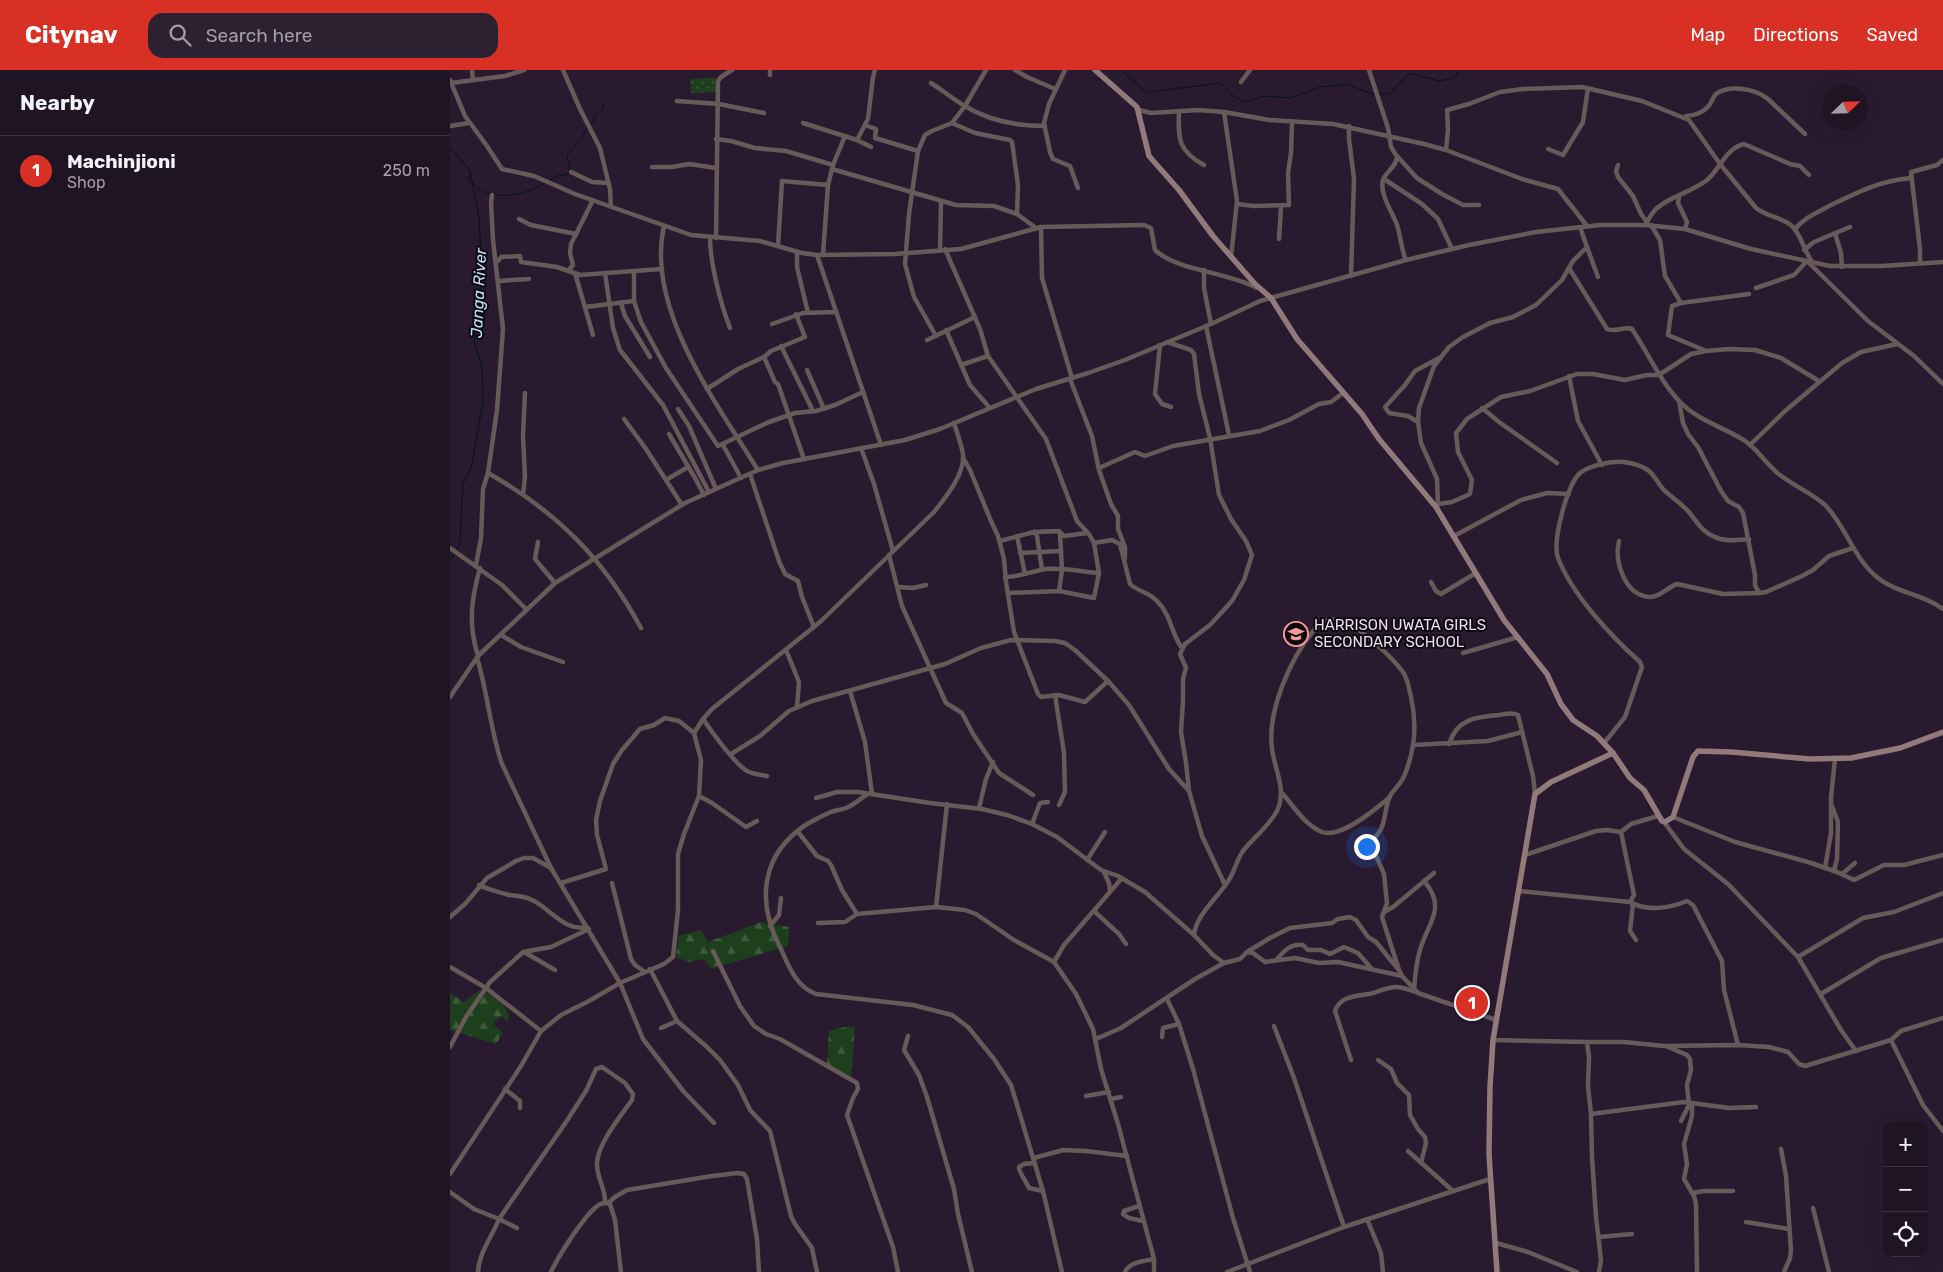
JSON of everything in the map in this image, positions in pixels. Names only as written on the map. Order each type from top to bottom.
[{"type":"street","points":[[472,70],[473,80]]},
{"type":"street","points":[[524,70],[500,77],[450,81],[461,110],[502,170],[547,181],[610,207],[691,235],[750,240],[797,252],[823,255],[905,253],[974,246],[1038,228],[1146,225],[1151,228],[1153,246],[1171,261],[1239,280],[1261,290]]},
{"type":"street","points":[[563,70],[587,122],[592,128],[604,159],[609,183],[610,207]]},
{"type":"street","points":[[730,328],[715,277],[710,250],[713,238],[718,81],[732,70]]},
{"type":"street","points":[[857,140],[866,125],[875,70]]},
{"type":"street","points":[[936,336],[913,293],[906,271],[905,253],[918,152],[925,136],[932,130],[952,124],[986,70]]},
{"type":"street","points":[[1015,70],[1055,89]]},
{"type":"street","points":[[1065,70],[1047,108],[1045,126],[1052,156],[1055,160],[1070,166],[1078,188]]},
{"type":"street","points":[[1095,70],[1139,110],[1151,112],[1224,112],[1269,120],[1349,126],[1446,150],[1522,179],[1558,189],[1587,226]]},
{"type":"street","points":[[1240,82],[1250,70]]},
{"type":"street","points":[[1369,70],[1390,135],[1391,147],[1396,155],[1417,178],[1442,194],[1464,205],[1479,205]]},
{"type":"street","points":[[931,83],[965,106],[1010,123],[1045,126]]},
{"type":"street","points":[[1548,150],[1563,155],[1577,134],[1584,118],[1588,88]]},
{"type":"street","points":[[1446,150],[1448,130],[1446,112],[1449,109],[1508,90],[1588,88],[1625,96],[1684,116],[1692,123],[1720,164],[1759,210],[1786,222],[1795,229],[1810,261],[1851,306],[1914,356],[1943,384]]},
{"type":"street","points":[[1684,116],[1694,115],[1705,110],[1715,96],[1720,93],[1750,89],[1762,94],[1804,134]]},
{"type":"street","points":[[676,101],[718,104],[764,113]]},
{"type":"street","points":[[1139,110],[1149,156],[1179,190],[1212,236],[1261,290],[1271,298],[1297,339],[1438,507],[1504,620],[1547,674],[1561,704],[1573,720],[1604,742],[1630,778],[1644,790],[1658,816],[1684,849],[1728,884],[1798,957],[1856,1051]]},
{"type":"street","points":[[1179,111],[1179,135],[1182,147],[1188,154],[1204,165]]},
{"type":"street","points":[[1224,112],[1237,204],[1231,257]]},
{"type":"street","points":[[1237,204],[1254,206],[1289,205],[1288,173],[1292,122]]},
{"type":"street","points":[[450,126],[469,123]]},
{"type":"street","points":[[803,123],[857,140],[872,147]]},
{"type":"street","points":[[952,124],[964,130],[1012,142],[1018,185],[1017,214]]},
{"type":"street","points":[[866,125],[876,129],[874,138],[918,152]]},
{"type":"street","points":[[1349,126],[1354,178],[1351,276]]},
{"type":"street","points":[[823,255],[828,185],[832,167],[845,136]]},
{"type":"street","points":[[716,139],[755,148],[786,151],[941,201],[956,204],[994,206],[1017,214],[1038,228]]},
{"type":"street","points":[[1648,224],[1657,209],[1710,178],[1720,164],[1736,148],[1744,144],[1790,164],[1800,166],[1809,175]]},
{"type":"street","points":[[1396,155],[1396,163],[1384,178],[1384,191],[1398,227],[1401,246],[1406,260]]},
{"type":"street","points":[[1920,263],[1911,172],[1937,165],[1943,160]]},
{"type":"street","points":[[652,167],[672,167],[689,164],[716,168]]},
{"type":"street","points":[[1618,165],[1616,171],[1618,177],[1633,196],[1641,214],[1660,240],[1665,276],[1681,304]]},
{"type":"street","points":[[572,172],[592,182],[609,183]]},
{"type":"street","points":[[1384,178],[1430,211],[1440,222],[1452,248]]},
{"type":"street","points":[[1795,229],[1808,217],[1846,196],[1883,183],[1911,178]]},
{"type":"street","points":[[778,246],[782,181],[828,185]]},
{"type":"street","points":[[492,195],[493,240],[503,329],[497,410],[488,473],[483,489],[481,538],[471,626],[497,748],[502,764],[551,868],[620,982],[646,1043],[684,1092],[714,1123]]},
{"type":"street","points":[[1679,196],[1678,203],[1687,222],[1685,230]]},
{"type":"street","points":[[569,270],[573,265],[570,249],[593,200]]},
{"type":"street","points":[[941,201],[942,250],[975,317],[988,356],[1046,438],[1077,521],[1087,532],[1094,544],[1099,573],[1095,598],[1059,591],[1008,593]]},
{"type":"street","points":[[1279,239],[1280,206]]},
{"type":"street","points":[[519,219],[531,225],[576,234]]},
{"type":"street","points":[[450,697],[478,657],[555,583],[682,505],[758,470],[804,459],[881,445],[928,433],[1017,396],[1160,345],[1254,303],[1271,298],[1452,248],[1536,232],[1587,226],[1648,224],[1685,230],[1751,249],[1842,267],[1943,262]]},
{"type":"street","points":[[664,226],[660,252],[662,269],[669,302],[679,333],[691,361],[758,470]]},
{"type":"street","points":[[1580,227],[1598,277]]},
{"type":"street","points":[[1804,250],[1814,242],[1850,227]]},
{"type":"street","points":[[1038,228],[1042,278],[1071,378],[1092,436],[1098,468],[1111,504],[1118,516],[1118,529],[1125,547],[1124,558]]},
{"type":"street","points":[[1835,233],[1841,254],[1842,267]]},
{"type":"street","points":[[1438,507],[1437,479],[1421,443],[1418,422],[1419,408],[1428,381],[1440,358],[1449,347],[1463,337],[1490,323],[1512,317],[1536,305],[1562,280],[1573,261],[1586,248]]},
{"type":"street","points":[[797,252],[797,267],[808,313]]},
{"type":"street","points":[[817,255],[881,445]]},
{"type":"street","points":[[496,261],[501,257],[520,256],[521,262],[569,270],[575,273],[662,269]]},
{"type":"street","points":[[1756,288],[1794,275],[1810,261]]},
{"type":"street","points":[[1569,268],[1607,329],[1614,331],[1625,328],[1632,329],[1660,375],[1679,401],[1699,416],[1743,439],[1781,476],[1825,506],[1863,563],[1879,579],[1892,587],[1926,598],[1943,608]]},
{"type":"street","points":[[1204,270],[1208,325],[1229,435]]},
{"type":"street","points":[[634,271],[634,301],[646,333],[666,368],[717,446],[723,445],[761,425],[789,415],[824,409],[863,392]]},
{"type":"street","points":[[575,273],[592,334]]},
{"type":"street","points":[[605,273],[608,304],[614,334],[620,350],[666,410],[709,492]]},
{"type":"street","points":[[498,281],[529,278]]},
{"type":"street","points":[[1706,351],[1668,335],[1672,306],[1749,294]]},
{"type":"street","points":[[585,307],[634,301]]},
{"type":"street","points":[[621,303],[625,316],[650,357]]},
{"type":"street","points":[[772,324],[796,314],[836,312]]},
{"type":"street","points":[[707,388],[738,369],[764,357],[771,351],[805,336],[796,314]]},
{"type":"street","points":[[927,340],[975,317]]},
{"type":"street","points":[[946,330],[970,385],[989,408]]},
{"type":"street","points":[[1167,342],[1189,349],[1194,354],[1199,394],[1210,438],[1215,478],[1221,500],[1246,541],[1252,555],[1244,580],[1228,606],[1210,625],[1182,648],[1180,654],[1186,668],[1183,679],[1184,700],[1181,732],[1189,790],[1202,836],[1226,885]]},
{"type":"street","points":[[1750,445],[1767,427],[1842,362],[1861,352],[1897,344]]},
{"type":"street","points":[[1160,345],[1155,394],[1162,404],[1171,408]]},
{"type":"street","points":[[781,346],[797,383],[813,411]]},
{"type":"street","points":[[1438,507],[1470,494],[1472,480],[1458,452],[1456,433],[1463,422],[1501,397],[1530,391],[1569,376],[1592,374],[1625,380],[1660,375],[1686,356],[1706,351],[1729,349],[1761,351],[1789,362],[1819,381]]},
{"type":"street","points":[[961,365],[988,356]]},
{"type":"street","points":[[764,357],[775,382],[778,384],[804,459]]},
{"type":"street","points":[[1418,422],[1408,416],[1389,413],[1385,408],[1415,371],[1440,358]]},
{"type":"street","points":[[807,370],[824,409]]},
{"type":"street","points":[[1569,376],[1578,422],[1602,465]]},
{"type":"street","points":[[523,494],[526,478],[523,436],[525,393]]},
{"type":"street","points":[[1098,468],[1135,452],[1145,456],[1173,446],[1229,435],[1250,434],[1268,429],[1316,405],[1330,402],[1343,393]]},
{"type":"street","points":[[1679,401],[1683,422],[1688,434],[1698,447],[1720,491],[1728,501],[1741,510],[1745,518],[1755,584],[1759,593]]},
{"type":"street","points":[[1482,408],[1507,428],[1558,463]]},
{"type":"street","points":[[678,409],[689,426],[716,489]]},
{"type":"street","points":[[624,419],[682,505]]},
{"type":"street","points":[[694,733],[703,719],[753,675],[840,604],[924,523],[941,504],[963,464],[954,423]]},
{"type":"street","points":[[669,434],[704,495]]},
{"type":"street","points":[[723,445],[740,478]]},
{"type":"street","points":[[860,448],[874,484],[902,606],[946,703],[962,713],[973,734],[1003,776],[1033,795]]},
{"type":"street","points":[[963,458],[970,470],[1000,541],[1016,640],[1038,694],[1041,697],[1055,695],[1085,702],[1108,681]]},
{"type":"street","points":[[1604,742],[1625,717],[1642,666],[1592,612],[1570,580],[1558,558],[1556,541],[1574,480],[1581,472],[1602,465],[1622,462],[1644,468],[1650,472],[1663,489],[1684,506],[1705,532],[1722,540],[1748,539]]},
{"type":"street","points":[[666,480],[688,467]]},
{"type":"street","points":[[488,473],[523,494],[558,522],[594,559],[619,589],[641,628]]},
{"type":"street","points":[[750,474],[779,561],[785,574],[798,580],[802,597],[814,627]]},
{"type":"street","points":[[1454,536],[1521,500],[1547,493],[1569,494]]},
{"type":"street","points":[[1000,541],[1034,532],[1052,531],[1064,536],[1087,532]]},
{"type":"street","points":[[1034,532],[1037,536],[1042,570]]},
{"type":"street","points":[[1059,591],[1062,570],[1060,533]]},
{"type":"street","points":[[1017,536],[1025,574]]},
{"type":"street","points":[[1094,544],[1112,540],[1117,541],[1122,548],[1130,584],[1158,601],[1167,615],[1182,648]]},
{"type":"street","points":[[1619,541],[1617,555],[1623,576],[1630,587],[1643,595],[1654,596],[1677,584],[1723,594],[1766,592],[1814,570],[1829,556],[1853,548]]},
{"type":"street","points":[[538,542],[536,561],[555,583]]},
{"type":"street","points":[[450,548],[478,566],[502,585],[526,609]]},
{"type":"street","points":[[1020,553],[1061,551]]},
{"type":"street","points":[[1005,577],[1042,570],[1099,573]]},
{"type":"street","points":[[1431,582],[1436,591],[1441,594],[1476,573]]},
{"type":"street","points":[[898,587],[912,588],[926,585]]},
{"type":"street","points":[[1335,619],[1348,622],[1372,641],[1402,672],[1409,687],[1415,715],[1413,745],[1404,776],[1390,796],[1351,825],[1326,833],[1307,822],[1283,794],[1272,748],[1272,731],[1276,705],[1298,652],[1313,631],[1323,621],[1335,619]]},
{"type":"street","points":[[501,635],[521,648],[563,662]]},
{"type":"street","points":[[1463,653],[1518,637]]},
{"type":"street","points":[[731,754],[760,736],[797,707],[945,664],[981,648],[1016,640],[1055,641],[1065,643],[1075,650],[1108,681],[1129,705],[1173,773],[1189,790]]},
{"type":"street","points":[[786,650],[799,682],[797,707]]},
{"type":"street","points":[[850,691],[864,742],[870,794]]},
{"type":"street","points":[[1055,695],[1064,754],[1065,788],[1064,796],[1059,805]]},
{"type":"street","points":[[1448,744],[1452,734],[1462,724],[1481,716],[1516,714],[1519,717],[1533,776],[1534,794],[1525,855],[1493,1040],[1490,1105],[1490,1179],[1497,1272]]},
{"type":"street","points":[[450,1174],[541,1031],[561,1015],[620,982],[664,964],[672,957],[678,910],[678,854],[699,796],[701,760],[694,733],[679,721],[665,718],[654,725],[642,727],[633,736],[613,764],[597,810],[597,835],[606,870],[561,883]]},
{"type":"street","points":[[703,719],[716,738],[747,770],[766,776]]},
{"type":"street","points":[[1413,745],[1488,741],[1522,732]]},
{"type":"street","points":[[1664,822],[1673,817],[1691,762],[1698,751],[1724,751],[1810,759],[1835,759],[1864,756],[1900,748],[1943,732]]},
{"type":"street","points":[[1534,794],[1551,782],[1613,753]]},
{"type":"street","points":[[1825,868],[1831,833],[1831,805],[1835,759]]},
{"type":"street","points":[[979,808],[986,779],[993,762]]},
{"type":"street","points":[[816,798],[846,791],[979,808],[1032,824],[1057,838],[1104,872],[1122,878],[1145,892],[1224,963]]},
{"type":"street","points":[[870,794],[846,808],[829,813],[798,832],[779,850],[768,874],[765,900],[770,926],[792,973],[801,985],[810,992],[913,1005],[952,1016],[963,1022],[1009,1080],[1019,1107],[1043,1192],[1062,1272]]},
{"type":"street","points":[[1194,935],[1196,926],[1226,885],[1242,853],[1273,819],[1283,794]]},
{"type":"street","points":[[699,796],[712,802],[746,827],[757,821]]},
{"type":"street","points":[[1390,796],[1382,828],[1371,844],[1384,874],[1387,903],[1382,920],[1399,970],[1416,991]]},
{"type":"street","points":[[1032,824],[1040,802],[1048,802]]},
{"type":"street","points":[[936,907],[937,880],[947,804]]},
{"type":"street","points":[[1831,805],[1838,822],[1834,871]]},
{"type":"street","points":[[1525,855],[1596,831],[1621,832],[1631,824],[1658,816]]},
{"type":"street","points":[[1673,817],[1735,842],[1825,868],[1855,880],[1884,865],[1904,865],[1943,855]]},
{"type":"street","points":[[798,832],[817,856],[828,861],[831,865],[842,890],[857,914]]},
{"type":"street","points":[[1087,860],[1105,832]]},
{"type":"street","points":[[1621,832],[1634,895],[1630,931],[1636,940]]},
{"type":"street","points":[[538,859],[544,851]]},
{"type":"street","points":[[450,917],[464,904],[479,885],[494,873],[520,859],[529,857],[538,859],[551,868]]},
{"type":"street","points":[[1842,874],[1855,863]]},
{"type":"street","points":[[1104,872],[1110,886],[1109,893]]},
{"type":"street","points":[[1383,912],[1393,907],[1434,873]]},
{"type":"street","points":[[1054,962],[1059,952],[1122,878]]},
{"type":"street","points":[[1416,991],[1420,949],[1431,926],[1436,906],[1433,893],[1424,881]]},
{"type":"street","points":[[612,883],[631,959],[635,965],[645,972]]},
{"type":"street","points":[[479,885],[491,890],[530,898],[540,904],[554,917],[575,927],[588,928]]},
{"type":"street","points":[[1519,890],[1632,903],[1642,907],[1661,908],[1690,901],[1694,905],[1722,961],[1724,990],[1738,1045]]},
{"type":"street","points":[[1798,957],[1863,918],[1894,912],[1943,893]]},
{"type":"street","points":[[770,926],[779,915],[781,898]]},
{"type":"street","points":[[818,923],[845,922],[857,914],[936,907],[955,908],[976,914],[1014,940],[1054,962],[1084,1007],[1096,1039],[1101,1069],[1127,1156],[1154,1258],[1154,1272]]},
{"type":"street","points":[[1094,911],[1119,934],[1126,944]]},
{"type":"street","points":[[1096,1039],[1115,1031],[1167,999],[1195,979],[1224,963],[1240,958],[1246,952],[1290,928],[1332,923],[1338,918],[1350,917],[1356,920],[1368,937],[1376,942],[1399,970]]},
{"type":"street","points":[[450,1047],[466,1017],[486,988],[495,977],[523,952],[551,947],[588,928]]},
{"type":"street","points":[[1821,994],[1881,958],[1943,940]]},
{"type":"street","points":[[1277,959],[1287,949],[1296,945],[1303,945],[1308,950],[1321,950],[1330,954],[1344,947],[1358,953],[1371,968]]},
{"type":"street","points":[[713,951],[740,1006],[754,1026],[857,1083],[858,1090],[847,1115],[893,1247],[898,1272]]},
{"type":"street","points":[[523,952],[555,970]]},
{"type":"street","points":[[1246,952],[1253,953],[1264,962],[1295,958],[1320,963],[1338,962],[1402,976]]},
{"type":"street","points":[[450,967],[486,988],[541,1031]]},
{"type":"street","points":[[650,969],[677,1021],[720,1060],[738,1085],[750,1110],[770,1131],[791,1216],[812,1248],[817,1272]]},
{"type":"street","points":[[1351,1060],[1335,1011],[1340,1002],[1353,996],[1367,994],[1387,987],[1399,987],[1416,991],[1496,1020]]},
{"type":"street","points":[[1167,999],[1179,1024],[1250,1272]]},
{"type":"street","points":[[1493,1040],[1624,1042],[1664,1046],[1738,1045],[1769,1047],[1784,1050],[1794,1056],[1798,1064],[1805,1066],[1891,1040],[1901,1031],[1943,1018]]},
{"type":"street","points":[[661,1028],[677,1021]]},
{"type":"street","points":[[1162,1037],[1163,1028],[1179,1024]]},
{"type":"street","points":[[1274,1026],[1294,1078],[1344,1227]]},
{"type":"street","points":[[908,1036],[904,1044],[904,1050],[919,1075],[927,1097],[954,1189],[972,1272]]},
{"type":"street","points":[[1891,1040],[1924,1105],[1943,1132]]},
{"type":"street","points":[[1587,1042],[1592,1158],[1602,1260],[1599,1272]]},
{"type":"street","points":[[1664,1046],[1687,1055],[1690,1059],[1687,1085],[1692,1116],[1684,1144],[1687,1164],[1684,1179],[1695,1200],[1697,1211],[1697,1272]]},
{"type":"street","points":[[1378,1060],[1391,1069],[1397,1083],[1409,1095],[1410,1115],[1425,1140],[1422,1163]]},
{"type":"street","points":[[478,1272],[480,1258],[493,1235],[499,1219],[566,1122],[586,1091],[596,1069],[602,1067],[625,1083],[633,1094],[632,1100],[608,1136],[597,1158],[597,1166],[607,1203],[612,1207],[615,1220],[621,1272]]},
{"type":"street","points":[[505,1089],[520,1101],[520,1108]]},
{"type":"street","points":[[1086,1096],[1109,1092]]},
{"type":"street","points":[[1111,1099],[1121,1097]]},
{"type":"street","points":[[1591,1114],[1690,1102],[1729,1108],[1756,1107]]},
{"type":"street","points":[[1681,1121],[1690,1102]]},
{"type":"street","points":[[1781,1149],[1786,1176],[1790,1258],[1784,1272]]},
{"type":"street","points":[[1043,1192],[1029,1188],[1019,1169],[1021,1165],[1063,1150],[1127,1156]]},
{"type":"street","points":[[1408,1151],[1453,1191]]},
{"type":"street","points":[[551,1272],[569,1242],[598,1205],[607,1203],[627,1190],[738,1173],[744,1174],[747,1179],[757,1239],[759,1272]]},
{"type":"street","points":[[1227,1272],[1344,1227],[1490,1179]]},
{"type":"street","points":[[1692,1194],[1704,1191],[1733,1191]]},
{"type":"street","points":[[450,1192],[474,1209],[517,1228]]},
{"type":"street","points":[[1139,1206],[1124,1211],[1124,1214],[1129,1218],[1144,1222]]},
{"type":"street","points":[[1813,1208],[1829,1272]]},
{"type":"street","points":[[1367,1219],[1381,1253],[1383,1272]]},
{"type":"street","points":[[1746,1222],[1789,1229]]},
{"type":"street","points":[[1599,1237],[1632,1234]]},
{"type":"street","points":[[1496,1243],[1528,1252],[1577,1272]]},
{"type":"street","points":[[1125,1272],[1133,1264],[1154,1258]]},
{"type":"shaded area","name":"HARRISON UWATA GIRLS SECONDARY SCHOOL","points":[[1300,619],[1310,631],[1298,649],[1282,637]]},
{"type":"green space","points":[[716,78],[717,92],[691,93],[690,79]]},
{"type":"green space","points":[[761,922],[789,927],[788,946],[711,969],[704,959],[688,962],[676,957],[679,936],[701,930],[708,942]]},
{"type":"green space","points":[[480,990],[500,999],[509,1015],[508,1021],[501,1016],[493,1024],[503,1033],[496,1044],[450,1030],[450,993],[464,1002]]},
{"type":"green space","points":[[848,1026],[855,1027],[851,1078],[827,1064],[829,1031]]},
{"type":"waterway","points":[[1121,70],[1147,93],[1221,83],[1232,95],[1245,102],[1264,96],[1290,98],[1320,87],[1347,84],[1374,94]]},
{"type":"waterway","points":[[1378,94],[1389,94],[1410,73],[1439,81],[1454,78],[1459,70]]},
{"type":"waterway","points":[[591,125],[594,121],[594,115],[603,109],[603,104]]},
{"type":"waterway","points":[[549,181],[557,176],[568,174],[570,170],[568,154],[582,139],[588,127]]},
{"type":"waterway","name":"Janga River","points":[[450,148],[470,170],[479,217],[482,274],[474,342],[482,367],[483,402],[471,468],[463,484],[460,539],[456,553],[450,560]]},
{"type":"waterway","points":[[470,174],[468,180],[481,190],[497,195],[514,195],[546,183]]},
{"type":"place","name":"HARRISON UWATA GIRLS SECONDARY SCHOOL","points":[[1296,634]]},
{"type":"place","name":"Machinjioni","points":[[1472,1003]]}]
